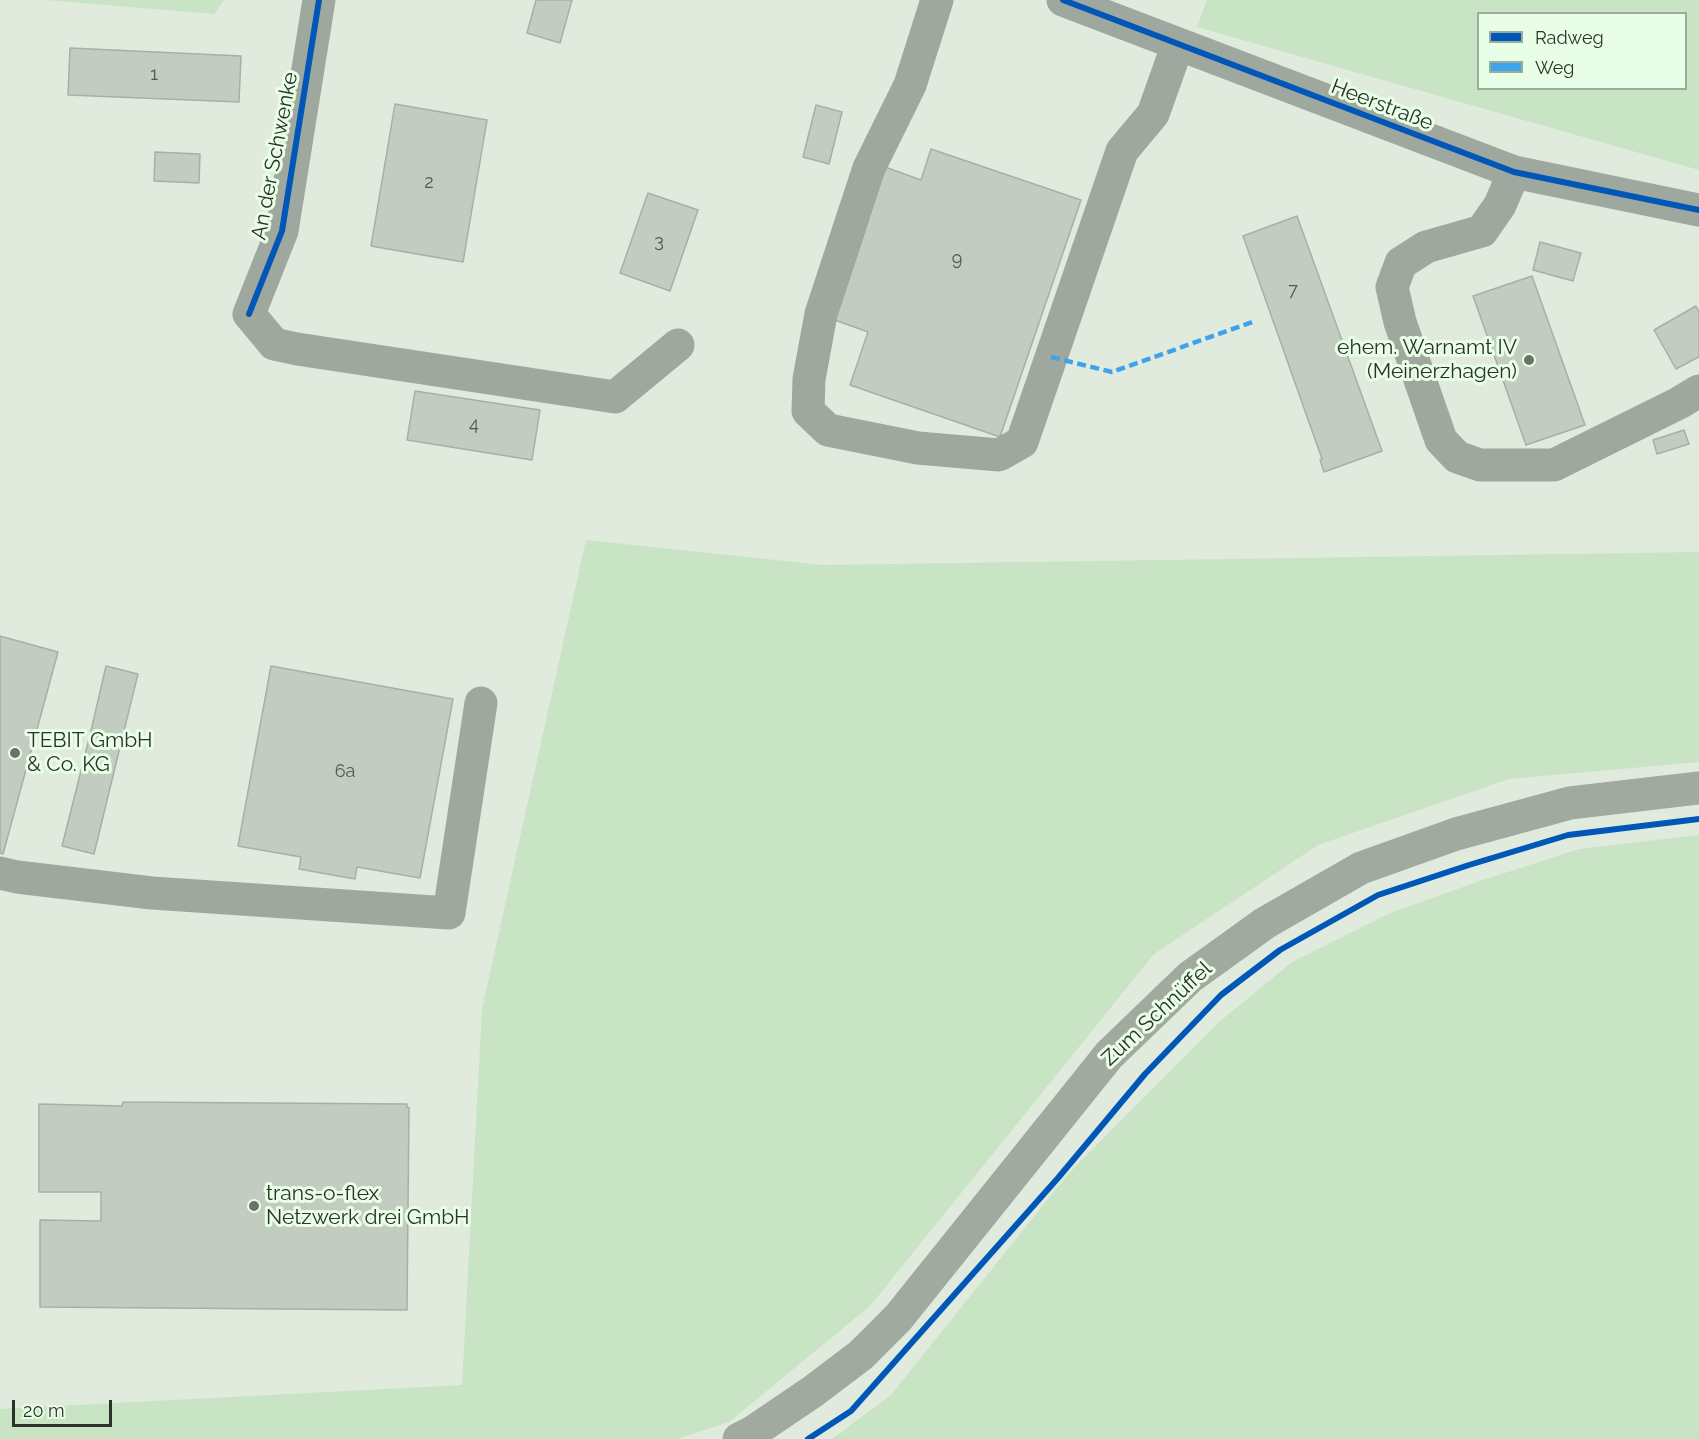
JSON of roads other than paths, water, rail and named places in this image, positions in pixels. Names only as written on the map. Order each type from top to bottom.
[{"type":"main road","name":"Zum Schnüffel","points":[[739,1439],[812,1392],[868,1347],[898,1318],[1109,1055],[1190,977],[1265,923],[1360,868],[1456,834],[1570,803],[1699,788]]},
{"type":"street","name":"An der Schwenke","points":[[319,0],[282,231],[249,314],[274,344],[615,397],[678,345]]},
{"type":"street","points":[[937,0],[910,85],[865,179],[821,314],[808,411],[828,430],[918,448],[999,455],[1022,442],[1122,151],[1153,114],[1178,44]]},
{"type":"street","name":"Heerstraße","points":[[1063,0],[1514,172],[1699,210]]},
{"type":"street","points":[[1514,172],[1500,206],[1482,231],[1426,247],[1401,263],[1392,287],[1400,322],[1441,440],[1457,457],[1480,465],[1554,465],[1699,391]]},
{"type":"street","points":[[0,873],[152,893],[449,913],[481,703]]},
{"type":"place","name":"ehem. Warnamt IV (Meinerzhagen)","points":[[1529,360]]},
{"type":"place","name":"TEBIT GmbH & Co. KG","points":[[15,753]]},
{"type":"place","name":"trans-o-flex Netzwerk drei GmbH","points":[[254,1206]]}]
